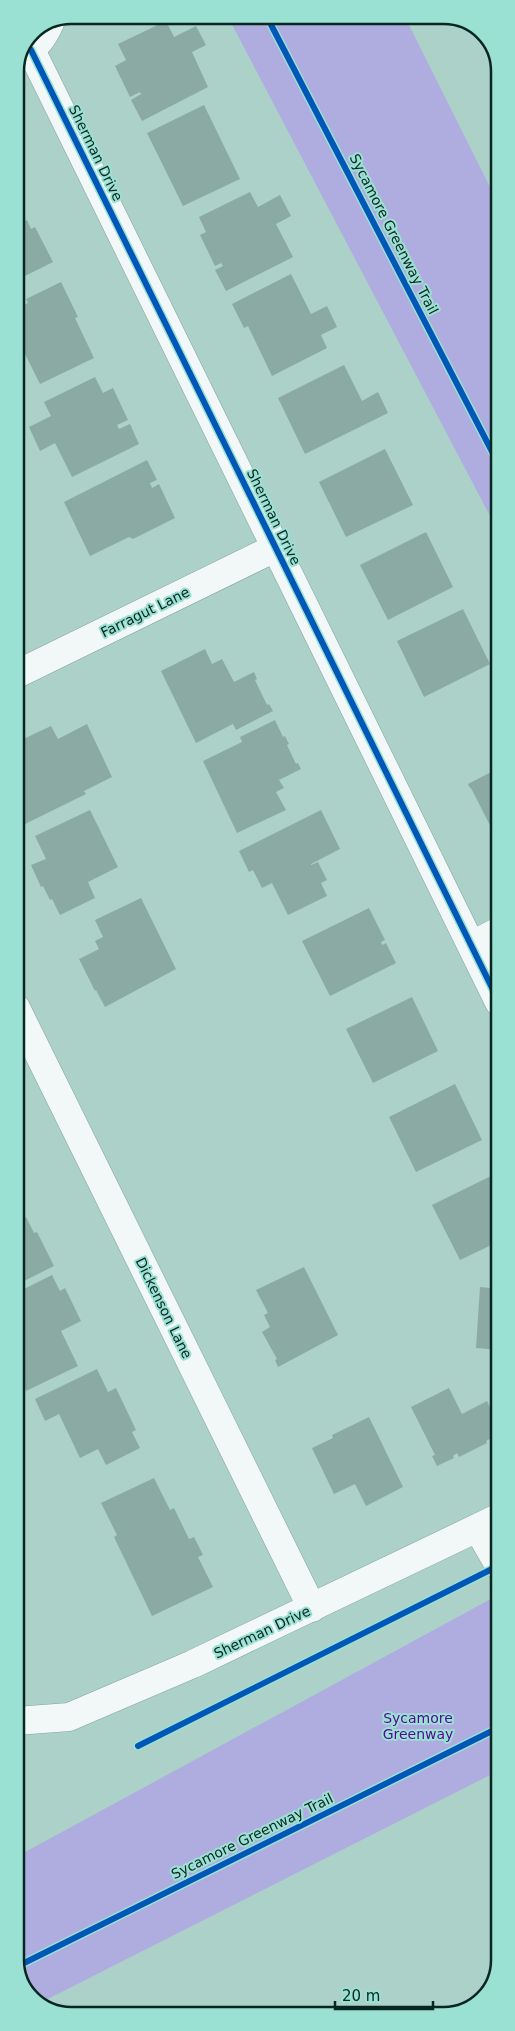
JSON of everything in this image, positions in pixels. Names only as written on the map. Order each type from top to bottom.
[{"type":"street","name":"Sherman Drive","points":[[30,49],[44,36],[46,31]]},
{"type":"street","name":"Sherman Drive","points":[[28,52],[491,984]]},
{"type":"street","name":"Farragut Lane","points":[[24,671],[275,548]]},
{"type":"street","points":[[472,945],[491,936]]},
{"type":"street","name":"Dickenson Lane","points":[[24,1024],[312,1608]]},
{"type":"street","name":"Sherman Drive","points":[[24,1720],[69,1716],[193,1664],[489,1523]]},
{"type":"green space","points":[[232,24],[408,24],[491,189],[491,518]]},
{"type":"green space","name":"Sycamore Greenway","points":[[491,1599],[491,1775],[46,2000],[33,1989],[25,1970],[24,1853]]},
{"type":"building","points":[[160,24],[168,24],[174,37],[196,26],[206,45],[192,52],[208,87],[142,121],[131,100],[141,94],[140,92],[130,97],[115,66],[126,60],[118,44]]},
{"type":"building","points":[[204,105],[240,179],[183,206],[147,133]]},
{"type":"building","points":[[250,192],[258,207],[280,195],[291,216],[276,224],[293,257],[226,291],[215,270],[223,266],[221,263],[215,266],[200,235],[206,232],[199,217]]},
{"type":"building","points":[[27,220],[31,229],[35,227],[53,262],[24,276],[24,222]]},
{"type":"building","points":[[291,274],[311,314],[327,306],[337,327],[321,335],[327,348],[272,376],[248,326],[244,328],[232,304]]},
{"type":"building","points":[[61,282],[78,317],[75,318],[94,358],[40,384],[24,352],[24,305],[28,303],[26,299]]},
{"type":"building","points":[[344,365],[362,401],[378,392],[388,413],[305,454],[278,398]]},
{"type":"building","points":[[95,377],[103,393],[113,388],[128,420],[117,425],[119,429],[130,424],[139,444],[72,477],[55,443],[40,451],[29,427],[51,416],[44,402]]},
{"type":"building","points":[[385,449],[413,505],[346,537],[319,482]]},
{"type":"building","points":[[147,460],[157,480],[150,483],[152,488],[159,484],[175,518],[133,539],[129,537],[90,556],[64,502]]},
{"type":"building","points":[[426,532],[453,587],[388,620],[360,565]]},
{"type":"building","points":[[463,609],[490,664],[424,697],[397,641]]},
{"type":"building","points":[[205,649],[212,664],[222,659],[234,682],[254,672],[257,679],[255,680],[267,705],[269,704],[273,711],[236,730],[233,724],[196,743],[161,671]]},
{"type":"building","points":[[275,720],[283,737],[285,736],[289,744],[287,745],[296,764],[298,763],[301,769],[279,780],[284,788],[276,792],[286,810],[237,833],[203,761],[242,742],[240,737]]},
{"type":"building","points":[[87,724],[112,777],[84,791],[86,794],[24,825],[24,739],[51,726],[58,739]]},
{"type":"building","points":[[491,772],[491,827],[471,788],[468,784]]},
{"type":"building","points":[[90,810],[118,867],[88,882],[95,898],[60,915],[52,899],[50,900],[43,886],[41,887],[31,865],[46,859],[35,836]]},
{"type":"building","points":[[321,810],[340,849],[311,864],[318,862],[327,880],[321,883],[327,896],[288,915],[272,883],[262,888],[253,870],[249,872],[239,851]]},
{"type":"building","points":[[141,898],[176,969],[105,1007],[79,959],[99,949],[95,941],[103,937],[95,920]]},
{"type":"building","points":[[369,908],[385,940],[381,942],[382,945],[386,943],[396,963],[330,996],[302,941]]},
{"type":"building","points":[[412,997],[438,1051],[373,1083],[346,1029]]},
{"type":"building","points":[[455,1084],[482,1140],[416,1172],[389,1117]]},
{"type":"building","points":[[491,1176],[491,1245],[460,1260],[432,1205]]},
{"type":"building","points":[[26,1217],[34,1233],[37,1232],[54,1266],[24,1281],[24,1218]]},
{"type":"building","points":[[304,1267],[338,1335],[278,1367],[275,1360],[277,1359],[262,1332],[270,1327],[264,1315],[268,1313],[256,1290]]},
{"type":"building","points":[[52,1275],[60,1291],[65,1288],[81,1321],[61,1331],[78,1366],[26,1391],[24,1387],[24,1289]]},
{"type":"building","points":[[480,1287],[491,1288],[491,1349],[476,1348]]},
{"type":"building","points":[[97,1369],[108,1392],[116,1388],[136,1430],[132,1432],[140,1448],[106,1465],[98,1449],[80,1458],[59,1414],[45,1421],[35,1399]]},
{"type":"building","points":[[449,1388],[462,1414],[487,1401],[491,1409],[491,1438],[486,1441],[487,1443],[459,1457],[457,1453],[453,1456],[454,1458],[437,1466],[432,1456],[435,1455],[411,1407]]},
{"type":"building","points":[[369,1417],[403,1487],[366,1506],[355,1484],[334,1494],[312,1448],[333,1438],[332,1435]]},
{"type":"building","points":[[154,1478],[170,1510],[174,1508],[189,1539],[194,1537],[203,1555],[198,1557],[213,1587],[152,1616],[114,1537],[117,1535],[101,1503]]},
{"type":"cycle path","name":"Sycamore Greenway Trail","points":[[271,24],[491,450]]},
{"type":"cycle path","points":[[31,50],[491,986]]},
{"type":"cycle path","points":[[138,1746],[491,1570]]},
{"type":"cycle path","name":"Sycamore Greenway Trail","points":[[24,1963],[491,1731]]}]
